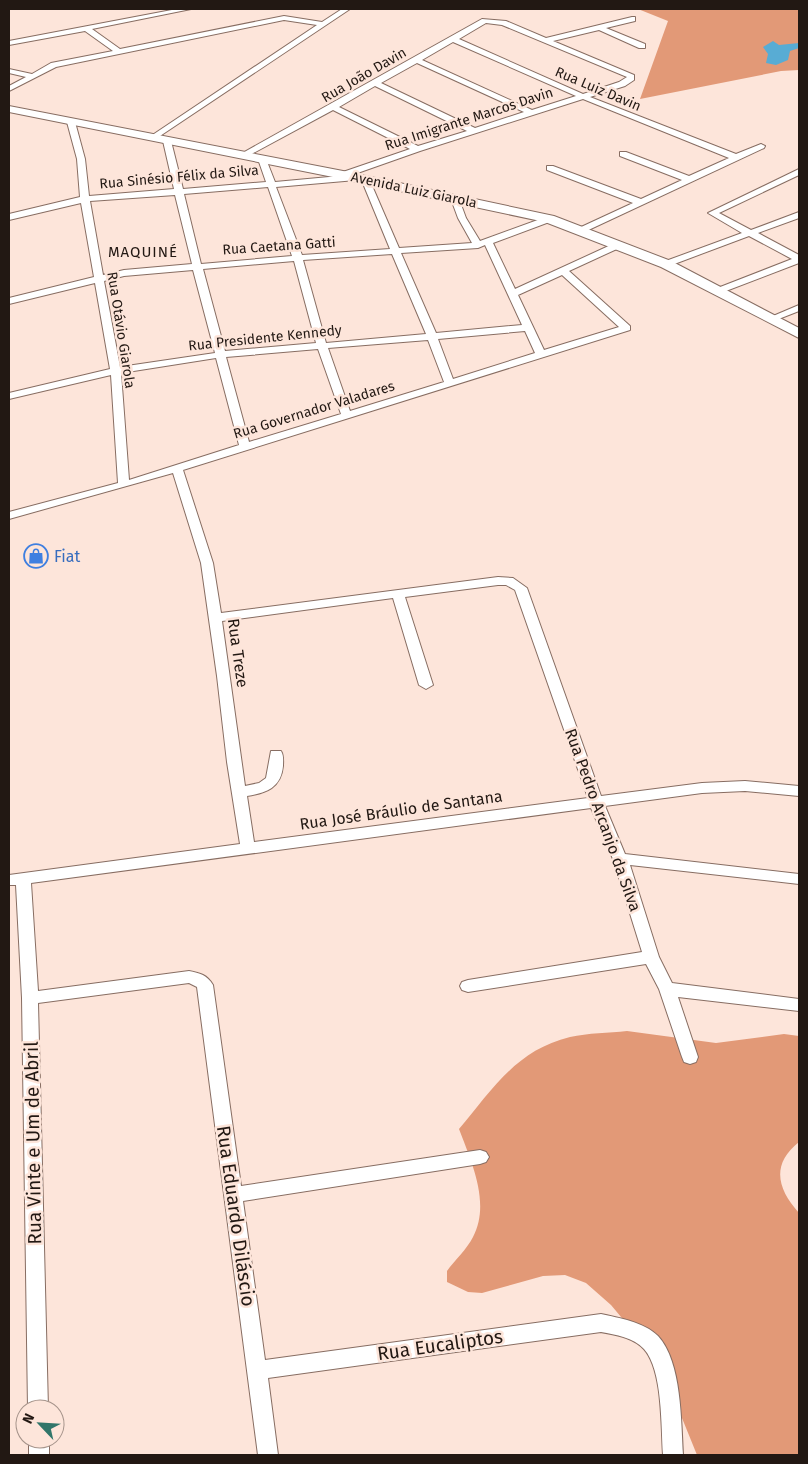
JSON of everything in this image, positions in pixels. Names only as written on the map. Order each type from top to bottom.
[{"type":"street","points":[[9,44],[187,9]]},
{"type":"street","points":[[277,9],[285,14],[284,18]]},
{"type":"street","points":[[154,138],[346,9]]},
{"type":"street","points":[[9,89],[54,65],[284,18],[324,24]]},
{"type":"street","points":[[548,40],[632,19]]},
{"type":"street","name":"Rua João Davin","points":[[243,155],[333,107],[481,22],[498,22],[548,40]]},
{"type":"street","points":[[599,27],[642,46]]},
{"type":"street","points":[[86,28],[119,52]]},
{"type":"street","name":"Rua Luiz Davin","points":[[453,39],[582,96],[735,157]]},
{"type":"street","name":"Rua Imigrante Marcos Davin","points":[[354,178],[417,149],[622,84],[631,78],[625,72],[548,40]]},
{"type":"street","points":[[415,60],[532,113]]},
{"type":"street","points":[[9,71],[32,76]]},
{"type":"street","points":[[375,83],[474,131]]},
{"type":"street","points":[[333,107],[417,149]]},
{"type":"street","name":"Avenida Luiz Giarola","points":[[9,109],[243,155],[549,219],[582,230],[616,246],[631,249],[666,264],[799,334]]},
{"type":"street","name":"Rua Otávio Giarola","points":[[71,122],[81,159],[85,199],[116,371],[124,485]]},
{"type":"street","points":[[167,141],[244,447]]},
{"type":"street","points":[[582,230],[761,146]]},
{"type":"street","points":[[623,154],[688,179]]},
{"type":"street","points":[[262,160],[298,258],[322,346],[347,416]]},
{"type":"street","points":[[550,168],[640,202]]},
{"type":"street","points":[[799,172],[712,213],[799,259]]},
{"type":"street","points":[[354,178],[396,252],[432,336],[450,384]]},
{"type":"street","name":"Rua Sinésio Félix da Silva","points":[[9,217],[85,199],[178,190],[354,178]]},
{"type":"street","points":[[455,199],[462,218],[478,245]]},
{"type":"street","points":[[666,264],[799,214]]},
{"type":"street","name":"Rua Caetana Gatti","points":[[9,301],[124,273],[478,245],[489,243],[549,219]]},
{"type":"street","points":[[489,243],[526,328],[541,356]]},
{"type":"street","points":[[512,294],[616,246]]},
{"type":"street","points":[[718,291],[799,259]]},
{"type":"street","name":"Rua Governador Valadares","points":[[9,516],[124,485],[626,328],[563,271]]},
{"type":"street","points":[[770,319],[799,308]]},
{"type":"street","name":"Rua Presidente Kennedy","points":[[9,396],[116,371],[220,355],[526,328]]},
{"type":"street","points":[[9,385],[9,401]]},
{"type":"street","name":"Rua Treze","points":[[177,468],[207,563],[248,848]]},
{"type":"street","name":"Rua Pedro Arcanjo da Silva","points":[[398,594],[498,581],[516,584],[521,588],[596,802],[620,859],[651,957],[667,989],[690,1057]]},
{"type":"street","points":[[215,618],[398,594],[426,685]]},
{"type":"street","points":[[240,792],[257,790],[271,784],[275,777],[276,754]]},
{"type":"street","name":"Rua José Bráulio de Santana","points":[[16,879],[702,788],[745,786],[799,791]]},
{"type":"street","points":[[620,859],[799,879]]},
{"type":"street","name":"Rua Vinte e Um de Abril","points":[[16,879],[30,998],[38,1399]]},
{"type":"street","points":[[468,986],[651,957]]},
{"type":"street","name":"Rua Eduardo Diláscio","points":[[30,998],[189,977],[199,979],[204,985],[268,1455]]},
{"type":"street","points":[[667,989],[799,1005]]},
{"type":"street","points":[[234,1195],[480,1157]]},
{"type":"street","name":"Rua Eucaliptos","points":[[257,1370],[601,1323],[623,1327],[639,1334],[650,1342],[658,1352],[665,1372],[673,1455]]},
{"type":"shaded area","points":[[638,9],[799,9],[799,70],[781,71],[640,99],[668,21]]},
{"type":"shaded area","points":[[627,1031],[716,1043],[784,1034],[799,1036],[799,1142],[784,1159],[780,1177],[786,1195],[799,1213],[799,1455],[697,1455],[669,1386],[642,1342],[611,1305],[586,1283],[565,1275],[543,1276],[482,1293],[468,1292],[447,1282],[447,1271],[473,1237],[478,1224],[480,1210],[477,1182],[459,1129],[494,1086],[535,1051],[570,1037]]},
{"type":"water","points":[[773,41],[779,45],[799,43],[799,48],[790,51],[788,60],[776,65],[766,63],[768,54],[763,47]]},
{"type":"place","name":"Fiat","points":[[36,556]]},
{"type":"district","name":"MAQUINÉ","points":[[143,252]]}]
